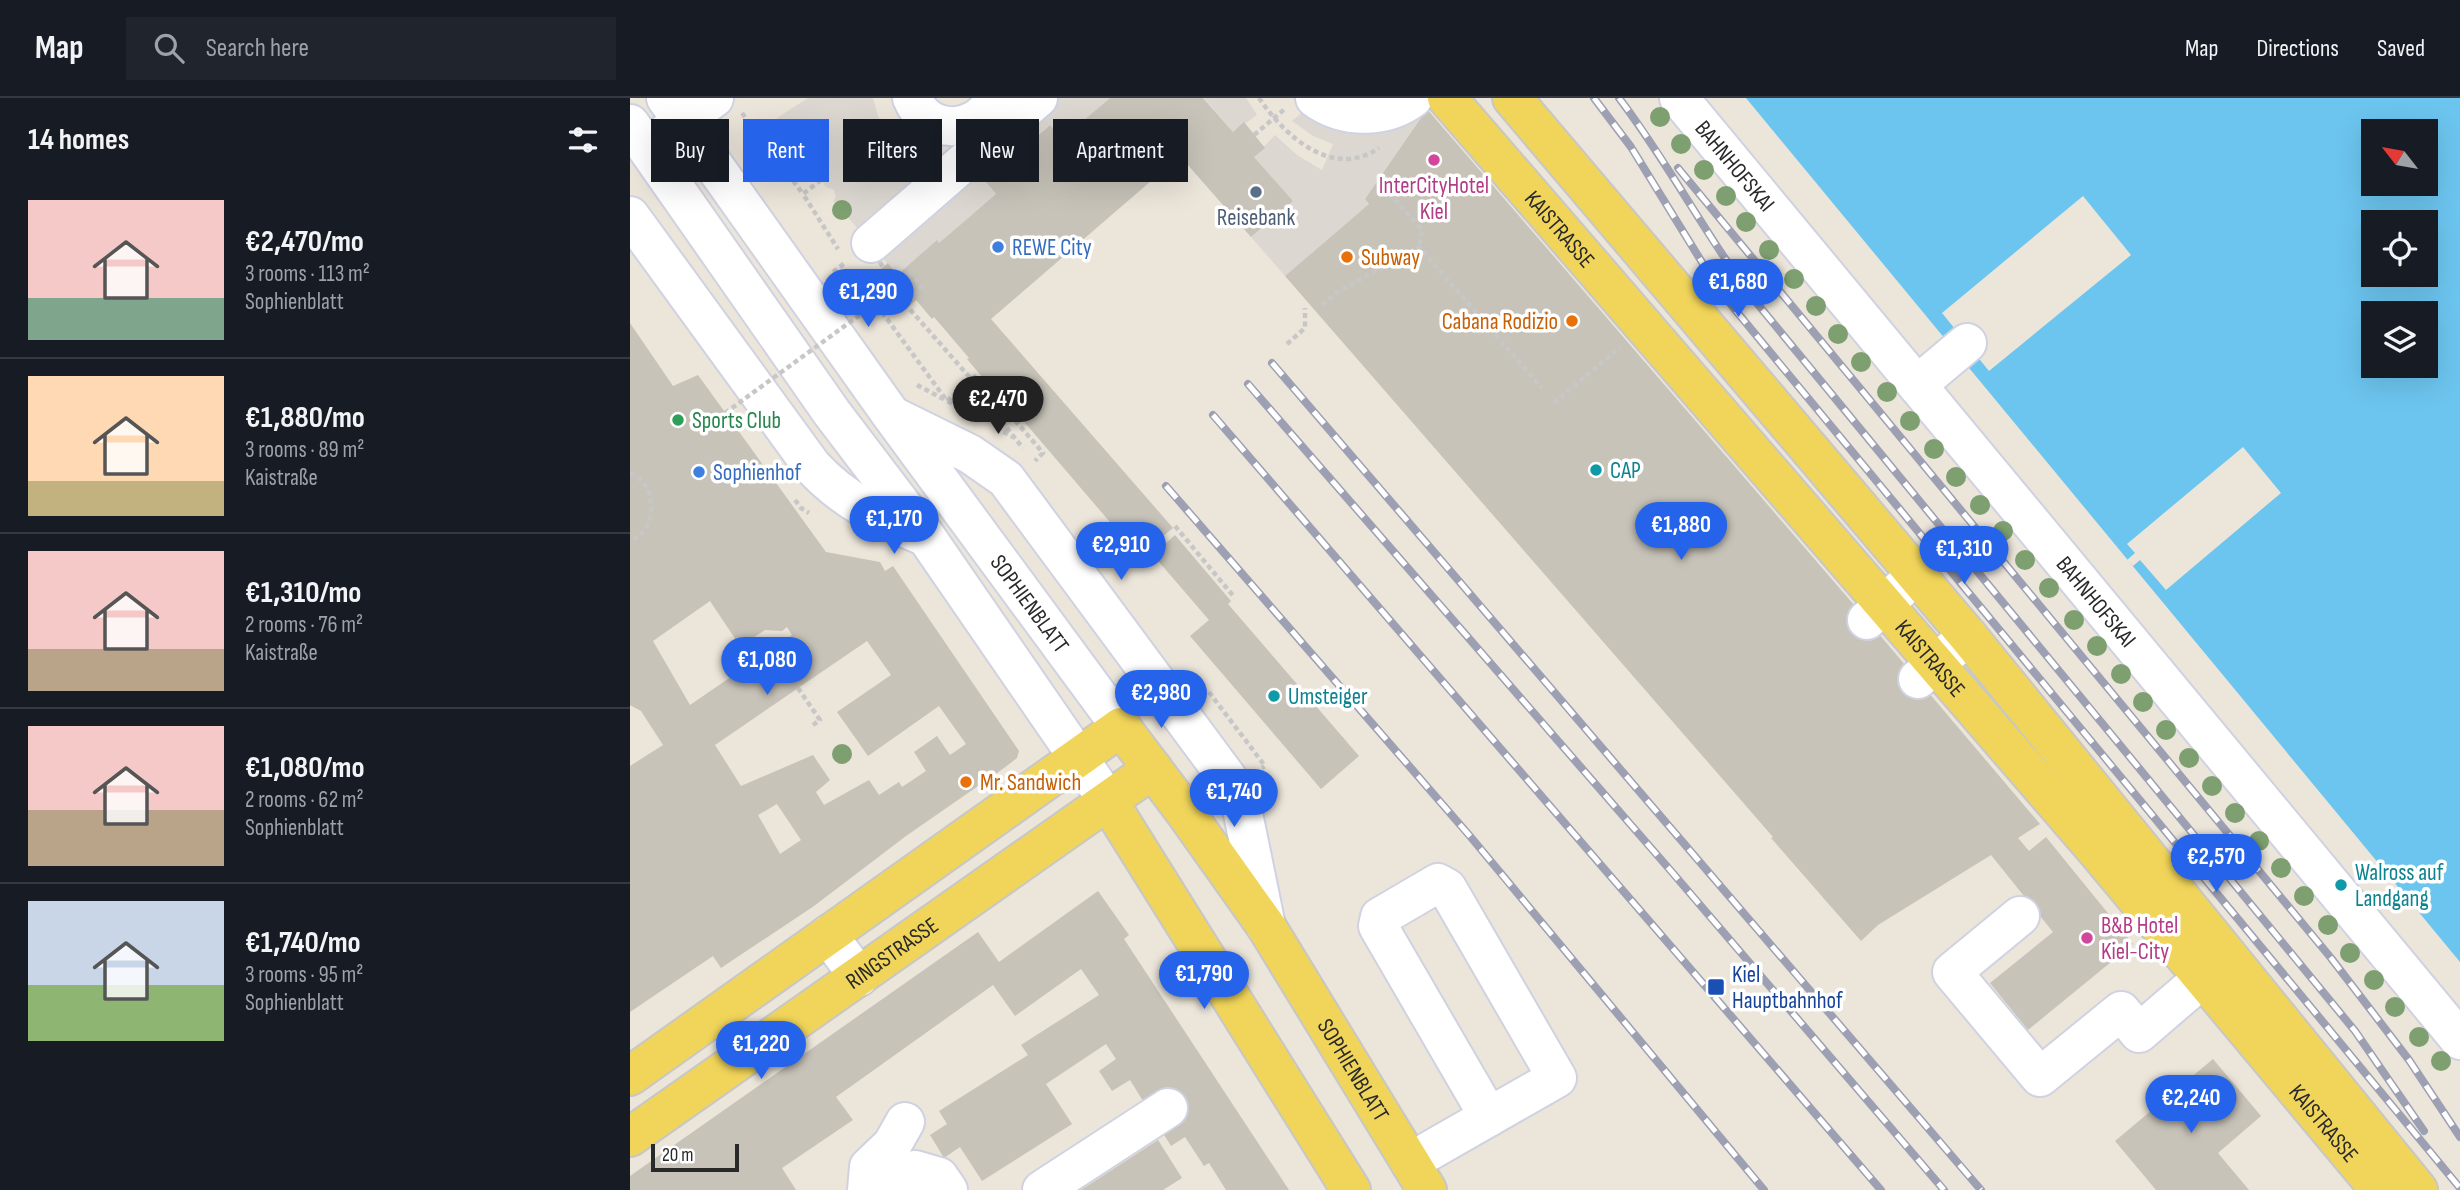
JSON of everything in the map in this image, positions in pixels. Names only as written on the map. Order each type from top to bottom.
[{"type":"main road","name":"KAISTRASSE","points":[[1447,98],[1646,326],[1926,671],[2203,978],[2380,1190]]},
{"type":"main road","name":"KAISTRASSE","points":[[1512,98],[1968,636],[2418,1190]]},
{"type":"main road","points":[[630,1076],[1121,727]]},
{"type":"main road","name":"SOPHIENBLATT","points":[[1121,727],[1266,926],[1418,1176]]},
{"type":"main road","name":"RINGSTRASSE","points":[[630,1137],[1153,769]]},
{"type":"main road","name":"SOPHIENBLATT","points":[[1108,801],[1351,1190]]},
{"type":"street","points":[[912,98],[927,118],[946,127],[966,125],[984,115],[995,98]]},
{"type":"street","points":[[884,267],[1038,98]]},
{"type":"street","points":[[1298,105],[1371,114],[1406,104],[1413,98]]},
{"type":"street","name":"BAHNHOFSKAI","points":[[1679,98],[1927,376],[2460,1040]]},
{"type":"street","points":[[638,136],[674,109],[726,103]]},
{"type":"street","name":"SOPHIENBLATT","points":[[674,109],[892,415],[1121,727]]},
{"type":"street","name":"SOPHIENBLATT","points":[[638,136],[832,413],[928,538],[1108,801]]},
{"type":"street","points":[[630,216],[819,475],[864,509],[928,538]]},
{"type":"street","points":[[1927,376],[1967,343]]},
{"type":"street","points":[[892,415],[966,452],[1006,479],[1237,793],[1266,926]]},
{"type":"street","points":[[1876,612],[1916,575]]},
{"type":"street","points":[[1926,671],[1968,636]]},
{"type":"street","points":[[1418,1176],[1489,1117],[1557,1078],[1447,888],[1438,883],[1380,917],[1378,926],[1489,1117]]},
{"type":"street","points":[[2020,916],[1952,972],[2040,1077],[2121,1011],[2139,1033],[2203,978]]},
{"type":"street","points":[[828,936],[859,977]]},
{"type":"street","points":[[1042,1190],[1168,1108]]},
{"type":"street","points":[[867,1190],[869,1167],[892,1145],[905,1122]]},
{"type":"street","points":[[888,1190],[915,1170],[939,1177],[948,1190]]},
{"type":"path","points":[[1259,98],[1298,141],[1328,158]]},
{"type":"path","points":[[726,103],[803,194],[866,293],[947,401]]},
{"type":"path","points":[[1254,135],[1275,118],[1298,105]]},
{"type":"path","points":[[1378,180],[1422,230],[1419,247]]},
{"type":"path","points":[[803,194],[818,182]]},
{"type":"path","points":[[1322,305],[1336,293],[1419,247]]},
{"type":"path","points":[[1419,247],[1542,388]]},
{"type":"path","points":[[884,267],[894,289],[972,380],[987,404],[1034,462],[1046,451],[995,397],[972,380]]},
{"type":"path","points":[[884,267],[896,281],[902,288],[911,297],[921,287],[910,274],[902,281],[894,289]]},
{"type":"path","points":[[725,412],[886,296],[910,275],[920,287],[904,301]]},
{"type":"path","points":[[1287,344],[1305,328],[1306,308]]},
{"type":"path","points":[[1554,403],[1646,326]]},
{"type":"path","points":[[947,401],[979,373]]},
{"type":"path","points":[[916,385],[980,419],[966,452]]},
{"type":"path","points":[[630,473],[647,487],[652,505],[649,524],[635,540],[631,537]]},
{"type":"path","points":[[1175,526],[1235,598]]},
{"type":"path","points":[[798,688],[820,720],[810,727]]},
{"type":"shaded area","points":[[808,98],[873,98],[880,119],[843,119],[843,182],[942,182],[942,158],[956,145],[956,182],[986,182],[996,194],[897,275],[847,216],[850,212],[848,205],[833,201],[836,197],[834,190],[822,182],[829,182],[829,119],[778,119]]},
{"type":"shaded area","points":[[1008,98],[1110,98],[1085,119],[1053,119],[1053,129],[1049,125],[1039,134],[1039,119],[985,119]]},
{"type":"shaded area","points":[[1204,98],[1246,98],[1257,115],[1233,132]]},
{"type":"shaded area","points":[[1401,98],[1419,120],[1365,199],[1369,204],[1285,276],[1251,237],[1293,201],[1254,157],[1275,135],[1297,155],[1322,170],[1333,144],[1313,136],[1292,121],[1306,109]]},
{"type":"water","points":[[1746,98],[2460,98],[2460,962]]},
{"type":"pier","points":[[2083,196],[2131,255],[1989,371],[1942,313]]},
{"type":"pier","points":[[2243,447],[2281,493],[2166,590],[2140,560],[2133,566],[2127,560],[2135,553],[2127,544]]},
{"type":"building","points":[[1110,98],[1203,98],[1233,132],[1244,122],[1265,148],[1254,157],[1293,201],[1251,237],[1188,165],[1188,119],[1085,119]]},
{"type":"building","name":"CAP","points":[[1427,109],[2040,824],[2018,838],[2029,851],[2046,837],[2133,944],[2028,1030],[1990,983],[2053,932],[1991,855],[1878,925],[1861,941],[1285,276],[1369,204],[1365,199]]},
{"type":"building","points":[[1050,125],[1053,128],[1053,182],[1150,182],[991,319],[1173,528],[1139,556],[990,382],[988,384],[934,317],[932,319],[916,300],[901,313],[877,285],[886,277],[880,270],[888,263],[897,275],[996,194],[986,182],[1039,182],[1039,134]]},
{"type":"building","points":[[630,323],[673,386],[698,375],[826,552],[880,562],[885,571],[893,566],[1019,751],[1017,758],[1004,768],[906,836],[814,906],[721,968],[713,956],[630,1012],[630,766],[663,745],[641,711],[630,705]],"holes":[[[710,601],[740,646],[765,630],[782,631],[787,627],[792,635],[690,705],[653,641]],[[867,641],[891,675],[837,712],[868,756],[939,706],[966,744],[950,755],[937,736],[914,752],[926,771],[902,787],[899,782],[879,795],[869,780],[824,805],[816,792],[830,780],[813,755],[741,786],[715,745]],[[777,804],[801,840],[780,854],[758,815]]]},
{"type":"building","name":"Umsteiger","points":[[1175,535],[1231,601],[1228,604],[1359,756],[1321,789],[1190,636],[1209,620],[1153,555]]},
{"type":"building","points":[[1098,891],[1129,935],[1124,939],[1289,1190],[1226,1190],[1209,1163],[1204,1166],[1185,1137],[1171,1146],[1130,1080],[1112,1091],[1099,1071],[1116,1059],[1106,1044],[1046,1084],[1072,1124],[982,1181],[960,1147],[944,1158],[930,1135],[947,1124],[939,1111],[1028,1055],[1021,1045],[1099,995],[1081,969],[1015,1016],[993,985],[836,1097],[853,1120],[782,1168],[796,1190],[630,1190],[630,1176],[978,932],[999,962]]},
{"type":"building","points":[[2213,1059],[2261,1116],[2218,1153],[2249,1190],[2156,1190],[2115,1141]]},
{"type":"building","points":[[1158,1140],[1182,1178],[1163,1190],[1081,1190]]},
{"type":"railway","points":[[1594,98],[1631,147],[1732,306],[2460,1188]]},
{"type":"railway","points":[[1619,98],[1751,296],[2355,1031],[2424,1131]]},
{"type":"railway","points":[[1678,168],[2331,958],[2409,1060],[2460,1137]]},
{"type":"railway","points":[[1272,363],[1981,1190]]},
{"type":"railway","points":[[1248,384],[1944,1190]]},
{"type":"railway","points":[[1213,415],[1881,1190]]},
{"type":"railway","points":[[1166,486],[1469,835],[1764,1190]]},
{"type":"place","name":"InterCityHotel Kiel","points":[[1434,160]]},
{"type":"place","name":"Reisebank","points":[[1256,192]]},
{"type":"place","name":"REWE City","points":[[998,247]]},
{"type":"place","name":"Subway","points":[[1347,257]]},
{"type":"place","name":"Cabana Rodizio","points":[[1572,321]]},
{"type":"place","name":"Sports Club","points":[[678,420]]},
{"type":"place","name":"CAP","points":[[1596,470]]},
{"type":"place","name":"Sophienhof","points":[[699,472]]},
{"type":"place","name":"Umsteiger","points":[[1274,696]]},
{"type":"place","name":"Mr. Sandwich","points":[[966,782]]},
{"type":"place","name":"Walross auf Landgang","points":[[2341,885]]},
{"type":"place","name":"B&B Hotel Kiel-City","points":[[2087,938]]},
{"type":"place","name":"Kiel Hauptbahnhof","points":[[1716,987]]}]
